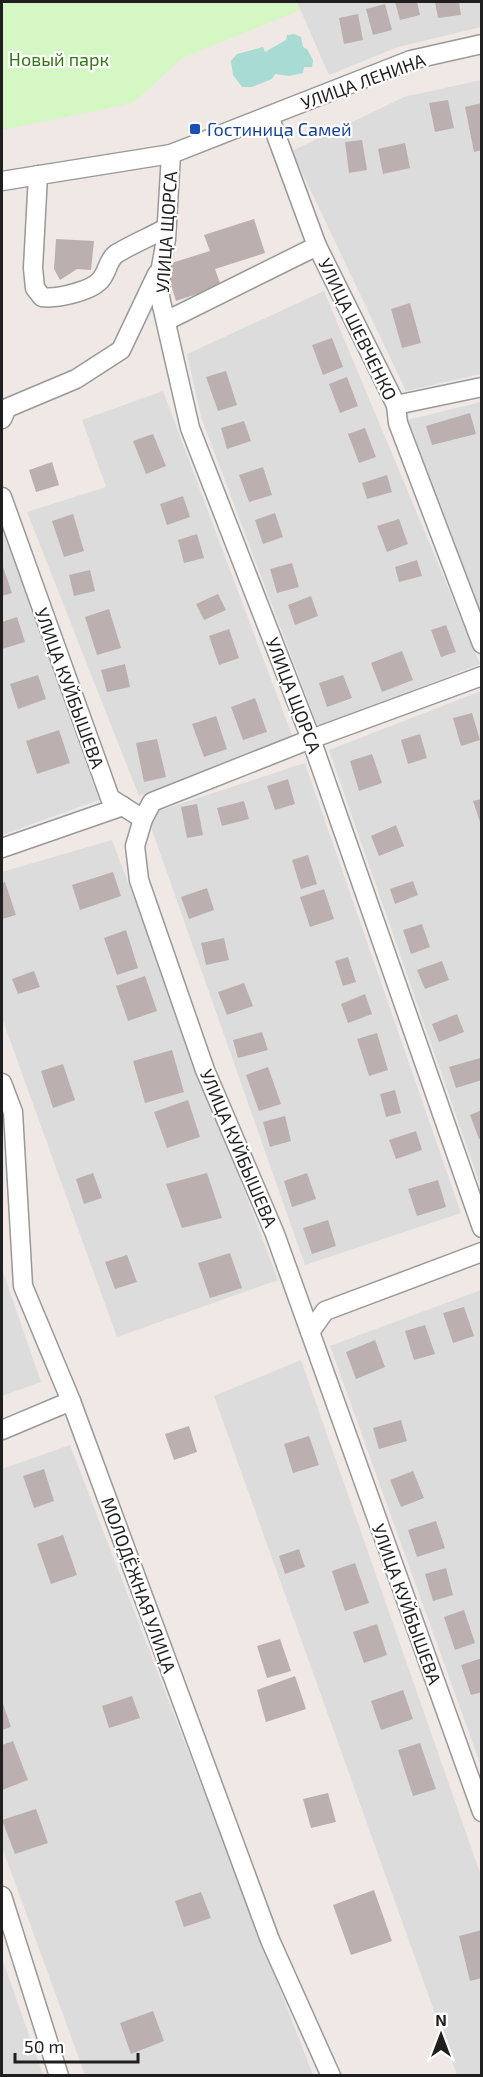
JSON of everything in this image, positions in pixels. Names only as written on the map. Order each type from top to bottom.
[{"type":"street","name":"УЛИЦА ЛЕНИНА","points":[[2,181],[171,154],[411,60],[482,44]]},
{"type":"street","name":"УЛИЦА ШЕВЧЕНКО","points":[[269,116],[317,246],[396,405],[398,423],[482,644]]},
{"type":"street","name":"УЛИЦА ЩОРСА","points":[[171,154],[160,297],[190,428],[311,739],[482,1228]]},
{"type":"street","points":[[38,175],[33,268],[35,288],[42,297],[55,299],[94,286],[102,278],[114,255],[166,228]]},
{"type":"street","points":[[166,321],[317,246]]},
{"type":"street","points":[[2,419],[7,408],[76,379],[121,350],[161,267]]},
{"type":"street","points":[[396,405],[482,387]]},
{"type":"street","name":"УЛИЦА КУЙБЫШЕВА","points":[[2,497],[110,798],[143,819],[135,846],[139,880],[205,1070],[275,1234],[482,1812]]},
{"type":"street","points":[[143,819],[152,802],[311,739],[482,676]]},
{"type":"street","points":[[2,848],[123,806]]},
{"type":"street","name":"МОЛОДЁЖНАЯ УЛИЦА","points":[[2,1083],[13,1112],[23,1286],[71,1401],[270,1940],[331,2076]]},
{"type":"street","points":[[310,1332],[325,1311],[482,1252]]},
{"type":"street","points":[[2,1430],[71,1401]]},
{"type":"street","points":[[2,1896],[59,2076]]},
{"type":"shaded area","points":[[297,2],[481,2],[481,27],[398,47],[329,75]]},
{"type":"shaded area","points":[[481,80],[481,374],[406,391],[292,151],[404,97]]},
{"type":"shaded area","points":[[324,291],[480,664],[318,727],[201,417],[187,354]]},
{"type":"shaded area","points":[[163,391],[293,738],[139,796],[27,512],[106,487],[82,420]]},
{"type":"shaded area","points":[[481,402],[481,612],[407,420]]},
{"type":"shaded area","points":[[2,526],[99,800],[2,835]]},
{"type":"shaded area","points":[[481,691],[481,1187],[329,750]]},
{"type":"shaded area","points":[[305,763],[461,1213],[305,1265],[151,827],[155,812]]},
{"type":"shaded area","points":[[112,840],[278,1280],[117,1337],[2,1018],[2,872]]},
{"type":"shaded area","points":[[2,1269],[41,1382],[2,1396]]},
{"type":"shaded area","points":[[481,1290],[481,1766],[330,1346]]},
{"type":"shaded area","points":[[301,1360],[481,1876],[481,2075],[457,2075],[214,1396]]},
{"type":"shaded area","points":[[70,1445],[313,2075],[85,2075],[2,1847],[2,1469]]},
{"type":"shaded area","points":[[2,1958],[43,2075],[2,2075]]},
{"type":"green space","name":"Новый парк","points":[[2,2],[297,2],[300,10],[182,58],[133,103],[2,130]]},
{"type":"water","points":[[294,34],[301,37],[303,47],[307,49],[313,60],[312,67],[304,67],[303,73],[289,76],[275,74],[272,79],[252,87],[242,87],[233,75],[231,61],[237,54],[263,47],[265,52],[286,40],[287,35]]},
{"type":"building","points":[[395,2],[417,2],[420,15],[400,20]]},
{"type":"building","points":[[435,2],[459,2],[461,15],[438,18]]},
{"type":"building","points":[[385,4],[392,30],[373,35],[366,9]]},
{"type":"building","points":[[358,14],[363,40],[344,44],[339,18]]},
{"type":"building","points":[[448,100],[454,128],[435,132],[429,103]]},
{"type":"building","points":[[482,103],[482,150],[474,152],[465,107]]},
{"type":"building","points":[[362,140],[367,170],[349,173],[345,142]]},
{"type":"building","points":[[405,143],[410,168],[383,174],[378,149]]},
{"type":"building","points":[[254,219],[265,253],[215,269],[221,286],[176,301],[165,265],[210,251],[204,235]]},
{"type":"building","points":[[56,239],[94,241],[91,270],[77,269],[60,280],[54,269]]},
{"type":"building","points":[[410,303],[421,343],[402,348],[391,309]]},
{"type":"building","points":[[332,338],[343,367],[323,375],[312,345]]},
{"type":"building","points":[[226,371],[237,405],[218,411],[206,377]]},
{"type":"building","points":[[347,377],[358,406],[340,413],[329,384]]},
{"type":"building","points":[[470,413],[476,434],[432,445],[426,426]]},
{"type":"building","points":[[244,421],[251,441],[227,449],[221,428]]},
{"type":"building","points":[[365,428],[376,457],[359,463],[348,434]]},
{"type":"building","points":[[153,434],[166,466],[146,474],[133,441]]},
{"type":"building","points":[[52,462],[59,485],[36,492],[29,470]]},
{"type":"building","points":[[263,467],[272,495],[249,502],[239,475]]},
{"type":"building","points":[[387,475],[392,492],[367,499],[362,483]]},
{"type":"building","points":[[183,496],[190,517],[167,525],[160,504]]},
{"type":"building","points":[[275,513],[283,537],[263,544],[255,520]]},
{"type":"building","points":[[73,514],[84,551],[64,557],[52,521]]},
{"type":"building","points":[[399,519],[408,544],[387,552],[377,526]]},
{"type":"building","points":[[197,534],[204,558],[184,563],[178,540]]},
{"type":"building","points":[[417,560],[422,576],[399,582],[395,567]]},
{"type":"building","points":[[292,563],[299,587],[277,593],[270,569]]},
{"type":"building","points":[[2,564],[12,593],[2,596]]},
{"type":"building","points":[[90,570],[95,591],[74,596],[69,575]]},
{"type":"building","points":[[218,594],[226,610],[204,620],[196,604]]},
{"type":"building","points":[[311,596],[318,616],[295,625],[288,605]]},
{"type":"building","points":[[109,609],[121,648],[97,655],[85,617]]},
{"type":"building","points":[[17,617],[25,642],[2,649],[2,622]]},
{"type":"building","points":[[446,625],[456,652],[441,657],[431,630]]},
{"type":"building","points":[[229,629],[239,658],[219,665],[209,636]]},
{"type":"building","points":[[402,651],[413,680],[382,692],[371,663]]},
{"type":"building","points":[[125,664],[130,687],[107,692],[101,670]]},
{"type":"building","points":[[38,675],[46,699],[18,709],[10,684]]},
{"type":"building","points":[[343,675],[352,698],[327,707],[319,683]]},
{"type":"building","points":[[255,698],[267,732],[243,740],[231,707]]},
{"type":"building","points":[[472,713],[480,740],[461,746],[453,718]]},
{"type":"building","points":[[216,716],[227,749],[204,757],[192,724]]},
{"type":"building","points":[[59,730],[70,763],[37,774],[26,741]]},
{"type":"building","points":[[420,734],[427,758],[408,764],[401,740]]},
{"type":"building","points":[[157,739],[166,777],[144,782],[136,743]]},
{"type":"building","points":[[372,754],[382,783],[359,791],[350,761]]},
{"type":"building","points":[[288,779],[295,804],[275,810],[267,786]]},
{"type":"building","points":[[482,799],[482,822],[480,822],[473,801]]},
{"type":"building","points":[[244,801],[249,819],[222,826],[217,808]]},
{"type":"building","points":[[197,804],[203,835],[187,838],[181,807]]},
{"type":"building","points":[[396,825],[404,846],[379,856],[371,836]]},
{"type":"building","points":[[308,855],[317,884],[301,889],[292,860]]},
{"type":"building","points":[[113,872],[121,896],[80,910],[72,885]]},
{"type":"building","points":[[413,881],[418,895],[395,904],[390,889]]},
{"type":"building","points":[[5,882],[16,915],[2,919],[2,883]]},
{"type":"building","points":[[207,888],[214,910],[189,919],[181,897]]},
{"type":"building","points":[[324,889],[334,919],[310,927],[300,897]]},
{"type":"building","points":[[422,924],[430,947],[411,954],[403,930]]},
{"type":"building","points":[[126,930],[138,968],[117,975],[104,938]]},
{"type":"building","points":[[224,938],[229,960],[206,965],[201,943]]},
{"type":"building","points":[[348,957],[356,982],[343,986],[335,961]]},
{"type":"building","points":[[442,961],[449,980],[425,989],[417,970]]},
{"type":"building","points":[[34,971],[40,987],[18,994],[12,979]]},
{"type":"building","points":[[145,976],[157,1011],[128,1021],[116,986]]},
{"type":"building","points":[[244,983],[253,1006],[227,1015],[218,992]]},
{"type":"building","points":[[365,994],[372,1014],[348,1023],[341,1004]]},
{"type":"building","points":[[457,1014],[464,1032],[439,1042],[432,1024]]},
{"type":"building","points":[[262,1032],[268,1050],[238,1058],[233,1040]]},
{"type":"building","points":[[377,1033],[388,1070],[369,1076],[357,1039]]},
{"type":"building","points":[[172,1050],[184,1092],[145,1103],[133,1061]]},
{"type":"building","points":[[480,1058],[482,1080],[456,1088],[449,1067]]},
{"type":"building","points":[[63,1064],[75,1100],[53,1108],[41,1071]]},
{"type":"building","points":[[268,1067],[281,1104],[259,1111],[246,1075]]},
{"type":"building","points":[[395,1090],[401,1113],[386,1117],[380,1094]]},
{"type":"building","points":[[188,1100],[200,1137],[167,1148],[154,1112]]},
{"type":"building","points":[[482,1110],[482,1138],[479,1139],[470,1115]]},
{"type":"building","points":[[285,1116],[291,1141],[270,1147],[263,1122]]},
{"type":"building","points":[[416,1131],[422,1150],[396,1159],[389,1140]]},
{"type":"building","points":[[93,1173],[102,1198],[84,1204],[76,1179]]},
{"type":"building","points":[[207,1173],[222,1218],[182,1228],[166,1184]]},
{"type":"building","points":[[307,1173],[316,1199],[292,1207],[284,1181]]},
{"type":"building","points":[[438,1180],[446,1207],[417,1216],[408,1189]]},
{"type":"building","points":[[328,1220],[336,1246],[312,1254],[303,1228]]},
{"type":"building","points":[[230,1253],[242,1288],[210,1298],[198,1263]]},
{"type":"building","points":[[127,1255],[137,1282],[115,1289],[105,1262]]},
{"type":"building","points":[[464,1307],[474,1336],[453,1343],[443,1313]]},
{"type":"building","points":[[425,1325],[435,1354],[414,1360],[405,1331]]},
{"type":"building","points":[[375,1340],[385,1367],[356,1379],[346,1352]]},
{"type":"building","points":[[401,1420],[407,1441],[379,1449],[373,1428]]},
{"type":"building","points":[[189,1426],[197,1452],[174,1460],[165,1434]]},
{"type":"building","points":[[309,1436],[319,1465],[293,1473],[284,1444]]},
{"type":"building","points":[[44,1469],[54,1501],[34,1508],[23,1476]]},
{"type":"building","points":[[413,1471],[424,1498],[401,1507],[390,1480]]},
{"type":"building","points":[[436,1521],[445,1548],[417,1557],[408,1530]]},
{"type":"building","points":[[63,1535],[77,1575],[51,1584],[37,1544]]},
{"type":"building","points":[[299,1549],[305,1567],[285,1574],[279,1556]]},
{"type":"building","points":[[355,1563],[369,1603],[345,1611],[332,1571]]},
{"type":"building","points":[[446,1568],[453,1595],[433,1601],[425,1574]]},
{"type":"building","points":[[464,1610],[475,1643],[455,1650],[444,1617]]},
{"type":"building","points":[[377,1624],[387,1655],[364,1663],[353,1632]]},
{"type":"building","points":[[280,1639],[291,1671],[267,1678],[257,1646]]},
{"type":"building","points":[[482,1658],[482,1692],[471,1695],[461,1665]]},
{"type":"building","points":[[295,1676],[306,1709],[266,1722],[257,1690]]},
{"type":"building","points":[[403,1690],[413,1719],[381,1730],[371,1701]]},
{"type":"building","points":[[132,1696],[140,1718],[109,1728],[102,1706]]},
{"type":"building","points":[[2,1701],[11,1727],[2,1730]]},
{"type":"building","points":[[13,1741],[28,1780],[2,1790],[2,1745]]},
{"type":"building","points":[[420,1743],[436,1789],[413,1796],[398,1750]]},
{"type":"building","points":[[328,1793],[336,1822],[311,1828],[303,1799]]},
{"type":"building","points":[[36,1809],[48,1843],[15,1854],[2,1820]]},
{"type":"building","points":[[374,1890],[392,1941],[351,1955],[333,1905]]},
{"type":"building","points":[[201,1892],[211,1918],[184,1927],[175,1901]]},
{"type":"building","points":[[482,1930],[482,1978],[470,1981],[459,1936]]},
{"type":"building","points":[[153,2011],[164,2041],[131,2054],[120,2023]]},
{"type":"place","name":"Гостиница Самей","points":[[195,129]]}]
